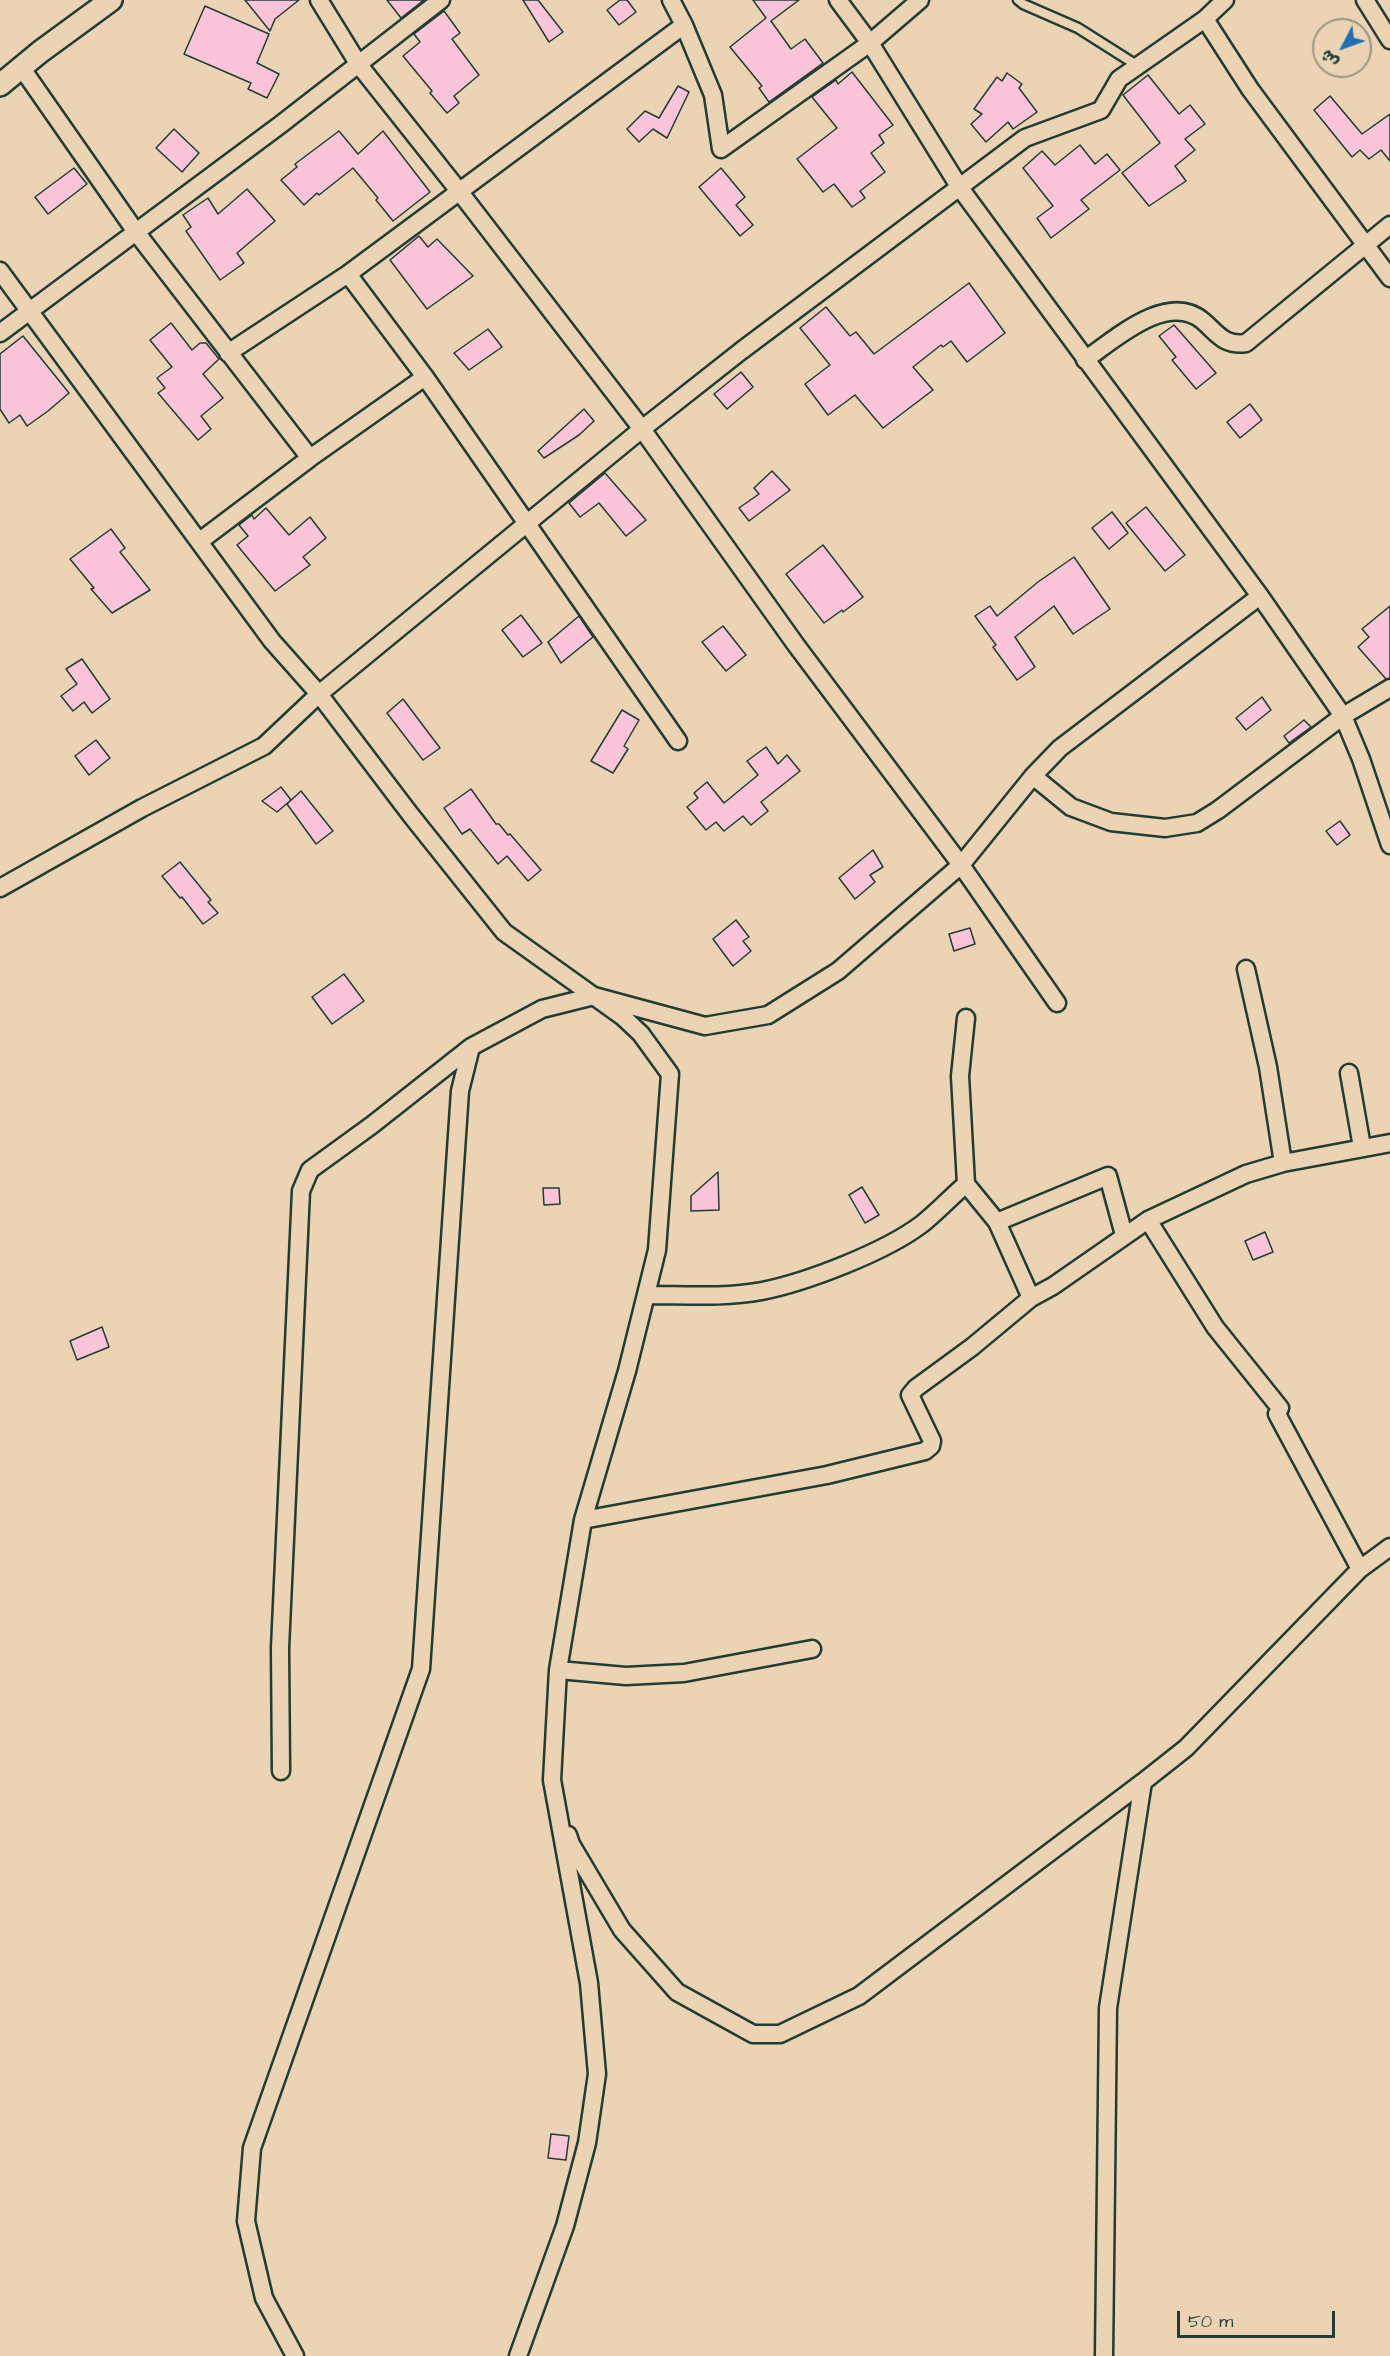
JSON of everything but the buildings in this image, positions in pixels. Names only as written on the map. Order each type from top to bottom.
[{"type":"street","points":[[0,85],[111,0]]},
{"type":"street","points":[[319,0],[359,65],[642,429],[796,645],[961,865],[1057,1003]]},
{"type":"street","points":[[0,333],[359,65],[441,0]]},
{"type":"street","points":[[671,0],[713,94],[721,149],[870,43],[920,0]]},
{"type":"street","points":[[838,0],[870,43],[960,189],[1260,596],[1343,716],[1361,759],[1390,845]]},
{"type":"street","points":[[0,888],[142,808],[264,746],[319,694],[642,429],[741,351],[960,189],[1025,138],[1101,111],[1119,79],[1204,19],[1225,0]]},
{"type":"street","points":[[1365,0],[1390,39]]},
{"type":"street","points":[[1204,19],[1251,89],[1390,278]]},
{"type":"street","points":[[228,353],[348,274],[684,25]]},
{"type":"street","points":[[21,67],[136,232],[310,458]]},
{"type":"street","points":[[1085,360],[1141,320],[1182,310],[1202,320],[1218,337],[1234,345],[1246,343],[1390,225]]},
{"type":"street","points":[[0,271],[272,641],[319,694],[504,932],[623,1017],[641,1034],[670,1074],[657,1250],[647,1294],[583,1520],[558,1670],[552,1780],[589,1983],[597,2074],[587,2143],[565,2226],[518,2356]]},
{"type":"street","points":[[348,274],[425,377],[678,741]]},
{"type":"street","points":[[200,541],[310,458],[425,377]]},
{"type":"street","points":[[281,1771],[280,1648],[301,1191],[310,1170],[471,1047],[542,1010],[594,996],[705,1026],[768,1015],[838,971],[961,865],[1033,776],[1060,748],[1260,596]]},
{"type":"street","points":[[1033,776],[1071,807],[1111,822],[1165,828],[1197,823],[1218,810],[1343,716],[1390,688]]},
{"type":"street","points":[[1246,969],[1268,1067],[1283,1163]]},
{"type":"street","points":[[966,1018],[960,1076],[966,1184],[996,1222],[1031,1298]]},
{"type":"street","points":[[295,2356],[264,2298],[246,2221],[252,2148],[421,1669],[460,1091],[471,1047]]},
{"type":"street","points":[[1349,1073],[1362,1146]]},
{"type":"street","points":[[583,1520],[827,1475],[925,1451],[931,1446],[932,1441],[910,1395],[916,1388],[972,1347],[1031,1298],[1053,1286],[1124,1234],[1148,1220],[1246,1174],[1283,1163],[1362,1146],[1390,1143]]},
{"type":"street","points":[[996,1222],[1108,1176],[1124,1234]]},
{"type":"street","points":[[647,1294],[713,1296],[762,1291],[819,1274],[899,1238],[922,1224],[966,1184]]},
{"type":"street","points":[[1148,1220],[1215,1327],[1280,1408],[1277,1414],[1360,1569]]},
{"type":"street","points":[[552,1780],[571,1844],[622,1930],[677,1992],[753,2034],[780,2034],[859,1996],[1186,1748],[1360,1569],[1390,1547]]},
{"type":"street","points":[[558,1670],[626,1676],[684,1673],[812,1649]]},
{"type":"street","points":[[1104,2356],[1108,2008],[1143,1782]]},
{"type":"lane","points":[[1018,0],[1078,28],[1138,66]]}]
